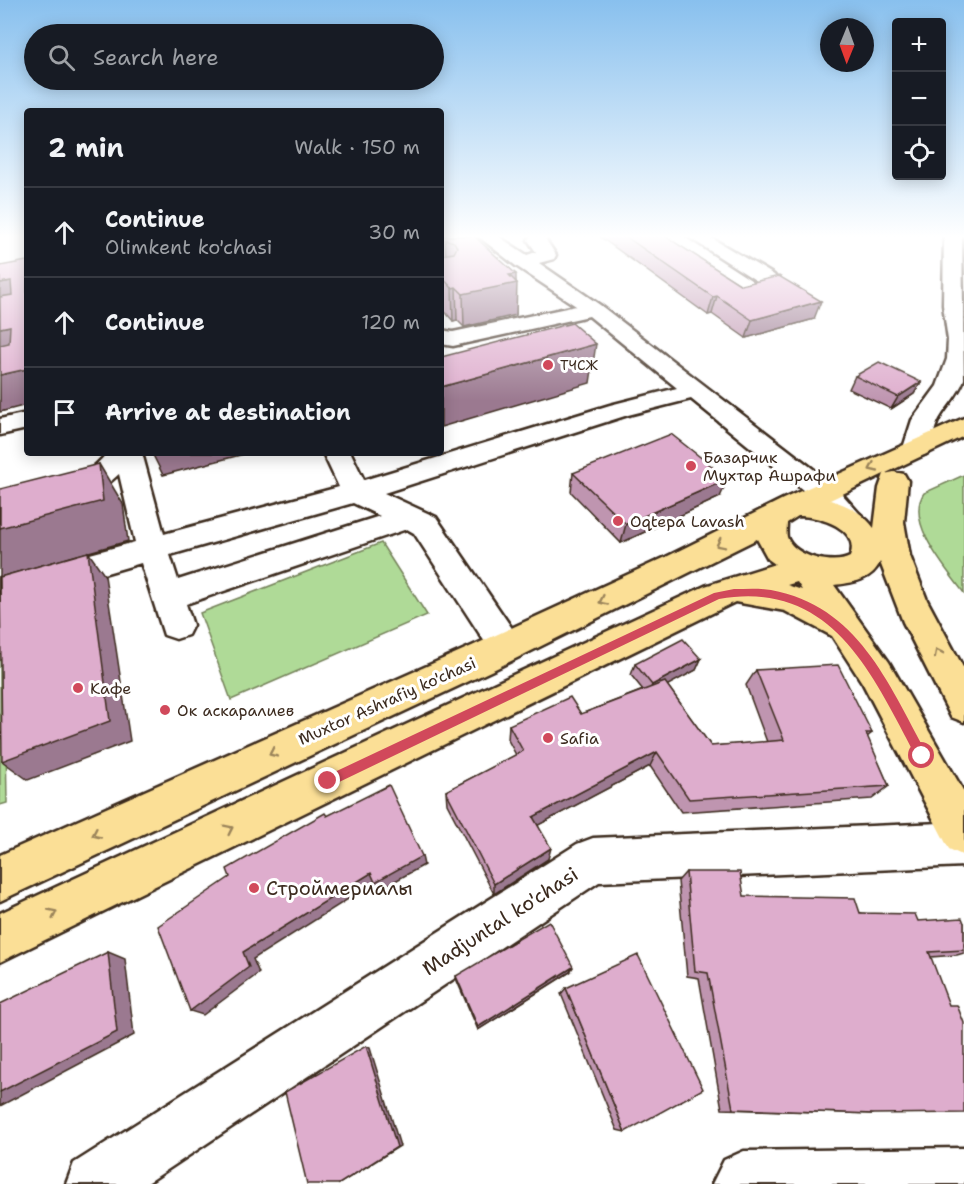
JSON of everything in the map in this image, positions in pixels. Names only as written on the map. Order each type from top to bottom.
[{"type":"main road","name":"Muxtor Ashrafiy ko'chasi","points":[[0,878],[656,577],[783,512],[964,426]]},
{"type":"main road","points":[[859,532],[894,481],[964,450]]},
{"type":"main road","points":[[894,481],[889,513],[890,538],[896,562],[908,593],[964,705]]},
{"type":"main road","points":[[859,532],[868,555],[863,564],[853,571],[839,574],[821,573],[789,560],[778,550],[771,538],[769,528],[783,512],[821,508],[859,532],[908,593]]},
{"type":"main road","points":[[0,938],[717,595],[804,567]]},
{"type":"main road","points":[[804,567],[876,673],[964,834]]},
{"type":"main road","points":[[717,595],[752,592],[787,598],[818,611],[849,635]]},
{"type":"street","points":[[567,291],[593,309],[824,492],[859,532]]},
{"type":"street","points":[[916,448],[925,420],[949,387],[959,359],[953,291]]},
{"type":"street","points":[[444,338],[453,339],[593,309]]},
{"type":"street","points":[[532,323],[553,344]]},
{"type":"street","points":[[0,591],[356,492],[619,410],[695,391]]},
{"type":"street","points":[[0,427],[24,422]]},
{"type":"street","points":[[0,518],[55,503],[81,491],[102,475],[118,456]]},
{"type":"street","points":[[129,456],[152,549],[171,611],[409,517]]},
{"type":"street","points":[[338,456],[356,492],[425,525],[506,646]]},
{"type":"street","name":"Madjuntal ko'chasi","points":[[95,1184],[594,860],[964,844]]},
{"type":"street","points":[[741,1184],[744,1180],[964,1177]]},
{"type":"green space","points":[[964,475],[964,593],[930,546],[920,518],[919,505],[924,493]]},
{"type":"green space","points":[[381,543],[427,615],[231,700],[200,613]]},
{"type":"green space","points":[[4,609],[7,803],[0,805],[0,610]]},
{"type":"building","points":[[12,291],[24,291],[24,370],[0,375],[0,345],[9,343],[10,326],[0,328],[0,297],[12,295]]},
{"type":"building","points":[[705,291],[805,291],[821,301],[752,320],[717,296],[713,297]]},
{"type":"building","points":[[572,323],[596,344],[444,386],[444,356]]},
{"type":"building","points":[[879,362],[921,382],[898,397],[855,376]]},
{"type":"building","points":[[671,434],[728,479],[626,524],[573,473]]},
{"type":"building","points":[[99,464],[103,501],[0,528],[0,489]]},
{"type":"building","points":[[88,552],[110,721],[2,761],[0,577]]},
{"type":"building","points":[[683,639],[701,659],[652,685],[635,664]]},
{"type":"building","points":[[838,665],[872,733],[866,733],[889,786],[689,799],[657,752],[533,817],[551,848],[494,884],[446,791],[523,751],[509,725],[570,697],[581,714],[665,682],[711,746],[784,740],[756,670]]},
{"type":"building","points":[[389,785],[422,856],[375,882],[371,873],[243,952],[249,967],[190,1011],[158,926],[230,877],[227,869],[325,813],[327,816]]},
{"type":"building","points":[[686,872],[740,872],[744,896],[855,898],[860,913],[915,914],[918,921],[962,918],[964,950],[929,952],[949,1005],[957,1005],[964,1023],[964,1113],[873,1114],[733,1109],[708,973],[695,971]]},
{"type":"building","points":[[549,921],[573,967],[478,1027],[456,976]]},
{"type":"building","points":[[108,952],[117,1032],[0,1092],[0,1004]]},
{"type":"building","points":[[638,955],[703,1089],[625,1132],[566,988]]},
{"type":"building","points":[[366,1046],[397,1147],[339,1184],[307,1184],[285,1092]]},
{"type":"place","name":"ТЧСЖ","points":[[548,365]]},
{"type":"place","name":"Базарчик Мухтар Ашрафи","points":[[691,466]]},
{"type":"place","name":"Oqtepa Lavash","points":[[618,521]]},
{"type":"place","name":"Кафе","points":[[78,688]]},
{"type":"place","name":"Ок аскаралиев","points":[[165,710]]},
{"type":"place","name":"Safia","points":[[548,738]]},
{"type":"place","name":"Строймериалы","points":[[254,888]]},
{"type":"route","points":[[328,781],[717,595],[734,592],[752,592],[787,598],[803,603],[834,621],[849,635],[876,673],[922,756]]}]
